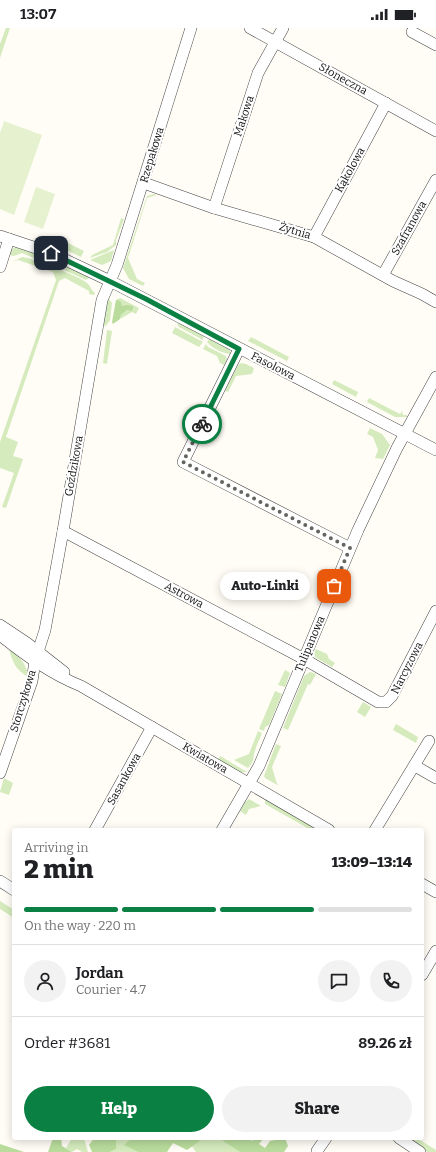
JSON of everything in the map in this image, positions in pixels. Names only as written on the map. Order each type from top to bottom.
[{"type":"street","name":"Rzepakowa","points":[[110,281],[117,265],[144,183],[191,28]]},
{"type":"street","name":"Słoneczna","points":[[250,28],[436,130]]},
{"type":"street","name":"Makowa","points":[[214,208],[256,77],[283,28]]},
{"type":"street","points":[[412,32],[436,45]]},
{"type":"street","name":"Kąkolowa","points":[[314,237],[386,103]]},
{"type":"street","name":"Szafranowa","points":[[383,276],[436,180]]},
{"type":"street","name":"Żytnia","points":[[144,183],[214,208],[314,237],[383,276],[436,302]]},
{"type":"street","points":[[0,267],[5,238]]},
{"type":"street","name":"Fasolowa","points":[[5,238],[51,253],[110,281],[436,450]]},
{"type":"street","name":"Goździkowa","points":[[36,656],[45,630],[102,300],[110,281]]},
{"type":"street","points":[[239,349],[183,462],[350,548]]},
{"type":"street","name":"Tulipanowa","points":[[223,828],[259,766],[350,548],[397,448],[436,377]]},
{"type":"street","name":"Astrowa","points":[[63,531],[304,659]]},
{"type":"street","name":"Narcyzowa","points":[[304,659],[374,701],[381,703],[386,702],[392,696],[436,611]]},
{"type":"street","name":"Kwiatowa","points":[[0,625],[36,656],[71,682],[81,686],[326,828]]},
{"type":"street","name":"Kwiatowa","points":[[0,635],[36,656]]},
{"type":"street","name":"Storczykowa","points":[[0,773],[32,681],[36,656]]},
{"type":"street","name":"Sasankowa","points":[[96,828],[152,727]]},
{"type":"street","points":[[375,828],[415,766],[429,741]]},
{"type":"street","points":[[415,766],[436,778]]},
{"type":"street","points":[[0,881],[12,889]]},
{"type":"street","points":[[424,885],[436,892]]},
{"type":"street","points":[[424,972],[436,951]]},
{"type":"street","points":[[317,1151],[325,1140]]},
{"type":"street","points":[[402,1140],[420,1152]]},
{"type":"green space","points":[[6,28],[10,28],[0,58],[0,44]]},
{"type":"green space","points":[[4,121],[42,135],[14,215],[0,209],[0,133]]},
{"type":"green space","points":[[36,187],[55,194],[43,229],[24,222]]},
{"type":"green space","points":[[154,194],[157,195],[147,198],[128,258],[137,279],[145,283],[143,286],[129,279],[123,268],[147,196]]},
{"type":"green space","points":[[121,218],[124,219],[116,240],[116,245],[107,252],[90,258],[92,255],[113,245]]},
{"type":"green space","points":[[60,239],[84,251],[81,257],[58,246]]},
{"type":"green space","points":[[16,247],[41,255],[61,264],[60,269],[22,253],[14,256],[9,255],[12,249]]},
{"type":"green space","points":[[114,250],[111,261],[102,265],[90,260]]},
{"type":"green space","points":[[22,257],[75,276],[88,284],[95,293],[94,295],[89,294],[89,291],[65,278],[59,281],[6,437],[18,442],[13,456],[23,459],[6,508],[2,507],[14,473],[0,468],[0,442],[56,280],[53,272],[18,260],[12,262]]},
{"type":"green space","points":[[67,267],[90,277],[86,280],[64,270]]},
{"type":"green space","points":[[108,298],[112,303],[110,320],[106,326],[103,325]]},
{"type":"green space","points":[[120,298],[139,308],[136,314],[132,312],[120,319],[121,315],[127,310],[131,311],[122,306],[118,300],[116,300]]},
{"type":"green space","points":[[116,300],[121,302],[122,306],[133,306],[133,309],[131,311],[127,310],[121,315],[120,319],[113,324],[112,322]]},
{"type":"green space","points":[[179,322],[204,335],[203,340],[179,327],[177,324]]},
{"type":"green space","points":[[175,327],[203,342],[199,347],[172,333]]},
{"type":"green space","points":[[107,330],[112,331],[107,364],[103,363]]},
{"type":"green space","points":[[251,337],[289,357],[287,361],[248,341]]},
{"type":"green space","points":[[210,338],[229,348],[231,354],[221,352],[212,346],[207,342]]},
{"type":"green space","points":[[206,344],[208,347],[226,356],[227,360],[224,365],[220,363],[217,356],[203,349]]},
{"type":"green space","points":[[241,363],[254,368],[252,374],[236,376],[228,392],[225,391],[238,365]]},
{"type":"green space","points":[[334,380],[358,392],[356,397],[332,384]]},
{"type":"green space","points":[[369,398],[400,414],[402,411],[403,415],[407,415],[407,417],[395,417],[367,402]]},
{"type":"green space","points":[[370,428],[382,434],[390,445],[383,459],[375,458],[378,450],[373,437],[367,434]]},
{"type":"green space","points":[[9,648],[24,664],[28,677],[15,665]]},
{"type":"green space","points":[[316,649],[327,654],[329,659],[335,663],[332,667],[315,657],[314,653]]},
{"type":"green space","points":[[285,670],[290,673],[285,687],[278,685]]},
{"type":"green space","points":[[310,672],[316,674],[310,685],[308,684],[288,730],[283,728],[304,676]]},
{"type":"green space","points":[[275,691],[282,694],[269,725],[265,727],[264,731],[259,729]]},
{"type":"green space","points":[[363,702],[371,707],[365,717],[357,712]]},
{"type":"green space","points":[[396,724],[418,737],[416,743],[393,730]]},
{"type":"green space","points":[[258,731],[262,733],[253,761],[248,768],[225,755],[234,760],[249,754]]},
{"type":"green space","points":[[276,744],[281,746],[272,767],[279,786],[264,776]]},
{"type":"green space","points":[[220,756],[247,772],[240,772],[218,760]]},
{"type":"green space","points":[[4,778],[13,783],[9,795],[0,792]]},
{"type":"green space","points":[[266,798],[318,828],[307,828],[265,804]]},
{"type":"green space","points":[[249,799],[261,806],[249,809],[246,815],[240,811],[245,802]]},
{"type":"green space","points":[[0,901],[12,909],[12,917],[0,909]]},
{"type":"green space","points":[[52,1140],[61,1140],[62,1146],[72,1152],[48,1152]]},
{"type":"green space","points":[[71,1140],[85,1140],[88,1152],[82,1152],[77,1149],[72,1152],[66,1148]]},
{"type":"green space","points":[[93,1140],[116,1140],[116,1149],[110,1152],[92,1152],[89,1145]]},
{"type":"green space","points":[[116,1140],[130,1140],[125,1145],[138,1152],[110,1152],[116,1149]]},
{"type":"green space","points":[[130,1140],[201,1140],[187,1150],[173,1143],[167,1152],[138,1152],[124,1145]]},
{"type":"green space","points":[[201,1140],[221,1140],[240,1152],[196,1152],[192,1146]]},
{"type":"green space","points":[[221,1140],[262,1140],[259,1144],[265,1148],[270,1141],[286,1140],[288,1146],[284,1152],[240,1152]]},
{"type":"green space","points":[[409,1140],[420,1140],[436,1150],[436,1152],[427,1152]]},
{"type":"green space","points":[[0,1144],[24,1152],[0,1152]]},
{"type":"way so far","points":[[202,424],[183,462],[350,548],[334,586]]},
{"type":"place","name":"Auto-Linki","points":[[334,586]]},
{"type":"route","points":[[51,253],[146,299],[239,349],[202,424]]}]
